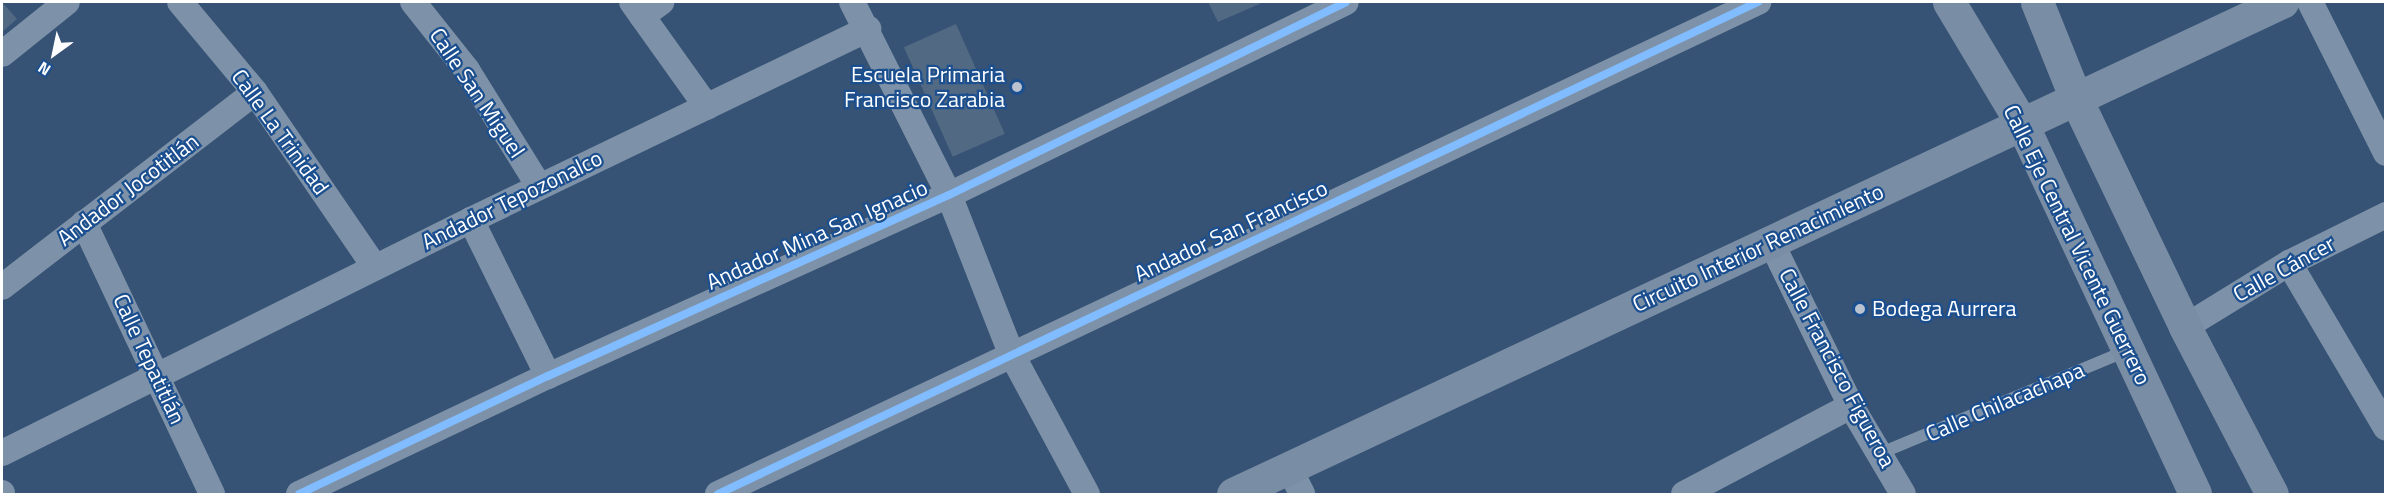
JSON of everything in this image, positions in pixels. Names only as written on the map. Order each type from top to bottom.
[{"type":"main road","name":"Calle Eje Central Vicente Guerrero","points":[[1949,2],[2022,124],[2195,495]]},
{"type":"main road","points":[[2037,2],[2076,99],[2185,327],[2272,495]]},
{"type":"main road","name":"Circuito Interior Renacimiento","points":[[1233,495],[1296,481],[1771,242],[2282,2]]},
{"type":"street","points":[[2,54],[67,2]]},
{"type":"street","name":"Calle La Trinidad","points":[[180,2],[255,92],[375,267]]},
{"type":"street","name":"Calle San Miguel","points":[[413,2],[467,70],[539,186]]},
{"type":"street","points":[[852,2],[868,29],[949,195],[1011,353],[1087,495]]},
{"type":"street","name":"Andador Mina San Ignacio","points":[[299,495],[548,376],[949,195],[1344,2]]},
{"type":"street","name":"Andador San Francisco","points":[[718,495],[1011,353],[1758,2]]},
{"type":"street","points":[[2310,2],[2385,153]]},
{"type":"street","points":[[645,6],[707,107]]},
{"type":"street","name":"Andador Tepozonalco","points":[[2,453],[539,186],[868,29]]},
{"type":"street","name":"Andador Jocotitlán","points":[[2,287],[255,92]]},
{"type":"street","name":"Calle Cáncer","points":[[2185,327],[2289,263],[2385,215]]},
{"type":"street","points":[[471,220],[548,376]]},
{"type":"street","name":"Calle Tepatitlán","points":[[84,224],[158,375],[212,495]]},
{"type":"street","name":"Calle Francisco Figueroa","points":[[1771,242],[1851,406],[1904,495]]},
{"type":"street","points":[[2289,263],[2385,428]]},
{"type":"street","points":[[1688,494],[1851,406]]},
{"type":"lane","name":"Calle Chilacachapa","points":[[1881,453],[2128,350]]},
{"type":"building","points":[[2,2],[17,19],[2,32]]},
{"type":"building","points":[[1208,2],[1264,2],[1218,22]]},
{"type":"building","points":[[956,24],[1005,134],[953,157],[904,47]]},
{"type":"cycle path","points":[[299,494],[548,376],[949,195],[1346,2]]},
{"type":"cycle path","points":[[718,494],[1758,2]]},
{"type":"place","name":"Escuela Primaria Francisco Zarabia","points":[[1017,87]]},
{"type":"place","name":"Bodega Aurrera","points":[[1860,309]]}]
